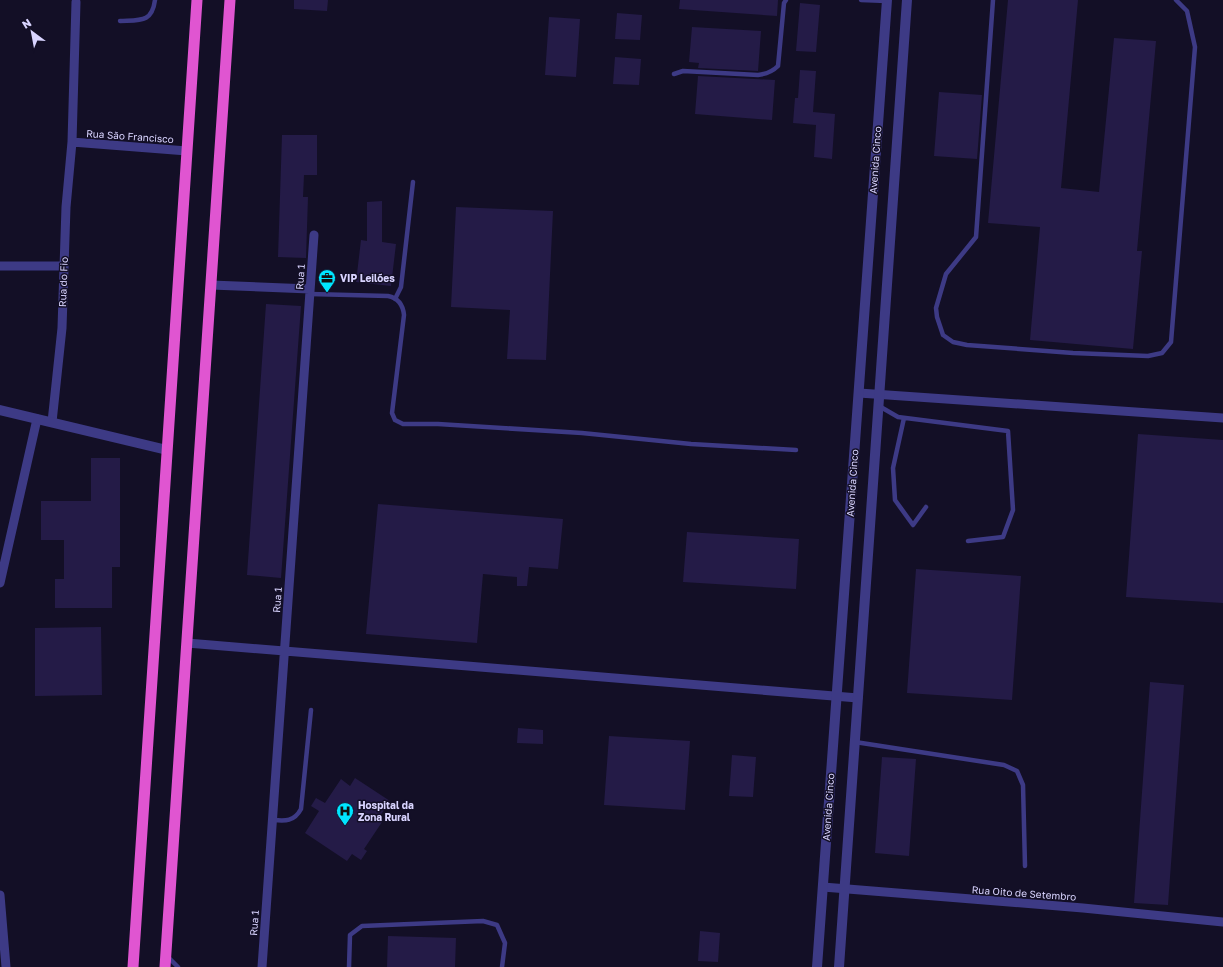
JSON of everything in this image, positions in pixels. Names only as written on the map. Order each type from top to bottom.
[{"type":"highway","points":[[133,967],[198,0]]},
{"type":"highway","points":[[165,967],[230,0]]},
{"type":"street","points":[[839,967],[907,0]]},
{"type":"street","name":"Avenida Cinco","points":[[818,967],[836,696],[887,1]]},
{"type":"street","name":"Rua do Fio","points":[[52,422],[62,328],[66,207],[72,142],[76,2]]},
{"type":"street","name":"Rua São Francisco","points":[[72,142],[187,151]]},
{"type":"street","name":"Rua 1","points":[[262,967],[314,235]]},
{"type":"street","points":[[0,266],[64,266]]},
{"type":"street","points":[[211,285],[310,291]]},
{"type":"street","points":[[858,393],[1223,418]]},
{"type":"street","points":[[0,410],[167,450]]},
{"type":"street","points":[[0,584],[37,419]]},
{"type":"street","points":[[187,643],[858,698]]},
{"type":"street","name":"Rua Oito de Setembro","points":[[823,888],[1083,908],[1223,922]]},
{"type":"street","points":[[0,895],[6,967]]},
{"type":"lane","points":[[120,21],[141,20],[149,16],[153,12],[155,0]]},
{"type":"lane","points":[[674,74],[683,71],[758,75],[768,73],[778,66],[784,3],[786,0]]},
{"type":"lane","points":[[861,0],[887,1]]},
{"type":"lane","points":[[993,0],[976,237],[946,274],[936,308],[943,335],[953,342],[967,345],[1073,353],[1148,356],[1162,353],[1171,342],[1195,55],[1195,47],[1187,12],[1176,0]]},
{"type":"lane","points":[[395,299],[401,288],[412,182]]},
{"type":"lane","points":[[310,291],[388,296],[395,299],[402,307],[404,315],[392,414],[398,422],[582,433],[691,444],[796,450]]},
{"type":"lane","points":[[879,406],[898,417],[1008,431],[1012,510],[1003,537],[968,541]]},
{"type":"lane","points":[[904,418],[893,468],[895,500],[914,525],[926,507]]},
{"type":"lane","points":[[273,820],[290,820],[296,816],[301,809],[311,710]]},
{"type":"lane","points":[[855,742],[1004,765],[1017,771],[1023,785],[1026,866]]},
{"type":"lane","points":[[348,967],[350,935],[362,926],[483,921],[497,925],[505,943],[502,967]]},
{"type":"lane","points":[[166,955],[178,967]]},
{"type":"building","points":[[294,0],[328,0],[327,11],[294,9]]},
{"type":"building","points":[[680,0],[778,0],[777,16],[679,9]]},
{"type":"building","points":[[1008,0],[1078,0],[1061,188],[1099,192],[1114,38],[1156,41],[1137,251],[1142,251],[1133,349],[1030,340],[1040,227],[988,223]]},
{"type":"building","points":[[800,3],[820,5],[816,52],[796,51]]},
{"type":"building","points":[[617,13],[642,15],[640,40],[615,39]]},
{"type":"building","points":[[549,17],[580,19],[576,77],[545,75]]},
{"type":"building","points":[[692,27],[761,31],[758,71],[698,68],[699,63],[689,62]]},
{"type":"building","points":[[615,57],[641,59],[639,85],[613,84]]},
{"type":"building","points":[[800,70],[816,71],[813,112],[835,114],[832,159],[814,157],[816,125],[793,123],[795,98],[798,98]]},
{"type":"building","points":[[698,76],[775,80],[772,120],[695,114]]},
{"type":"building","points":[[939,92],[982,95],[977,159],[934,156]]},
{"type":"building","points":[[282,135],[317,135],[317,175],[304,175],[303,197],[308,197],[306,258],[278,257]]},
{"type":"building","points":[[382,201],[382,242],[396,244],[391,286],[356,282],[361,240],[367,241],[367,202]]},
{"type":"building","points":[[456,207],[553,211],[546,360],[507,359],[510,310],[451,307]]},
{"type":"building","points":[[266,304],[301,306],[281,578],[247,575]]},
{"type":"building","points":[[1138,434],[1223,440],[1223,603],[1126,597]]},
{"type":"building","points":[[91,458],[120,458],[120,567],[112,567],[112,608],[55,608],[55,579],[64,579],[64,540],[41,540],[41,501],[91,501]]},
{"type":"building","points":[[378,504],[563,519],[558,569],[529,567],[527,586],[517,586],[517,577],[483,574],[477,643],[366,634]]},
{"type":"building","points":[[687,532],[799,539],[796,589],[683,582]]},
{"type":"building","points":[[916,569],[1021,576],[1012,700],[907,693]]},
{"type":"building","points":[[101,627],[102,695],[35,696],[35,628]]},
{"type":"building","points":[[1150,682],[1184,685],[1168,905],[1134,903]]},
{"type":"building","points":[[518,728],[543,730],[543,744],[517,743]]},
{"type":"building","points":[[609,736],[690,741],[685,810],[604,805]]},
{"type":"building","points":[[732,755],[756,757],[753,797],[729,796]]},
{"type":"building","points":[[882,757],[916,759],[909,856],[875,853]]},
{"type":"building","name":"Hospital da Zona Rural","points":[[355,778],[390,801],[380,816],[384,819],[364,849],[367,851],[361,860],[352,854],[347,861],[305,833],[319,811],[311,806],[316,798],[325,803],[341,779],[350,786]]},
{"type":"building","points":[[700,931],[720,933],[718,962],[698,961]]},
{"type":"building","points":[[388,936],[456,938],[455,967],[387,967]]},
{"type":"place","name":"VIP Leilões","points":[[327,293]]},
{"type":"place","name":"Hospital da Zona Rural","points":[[345,826]]}]
